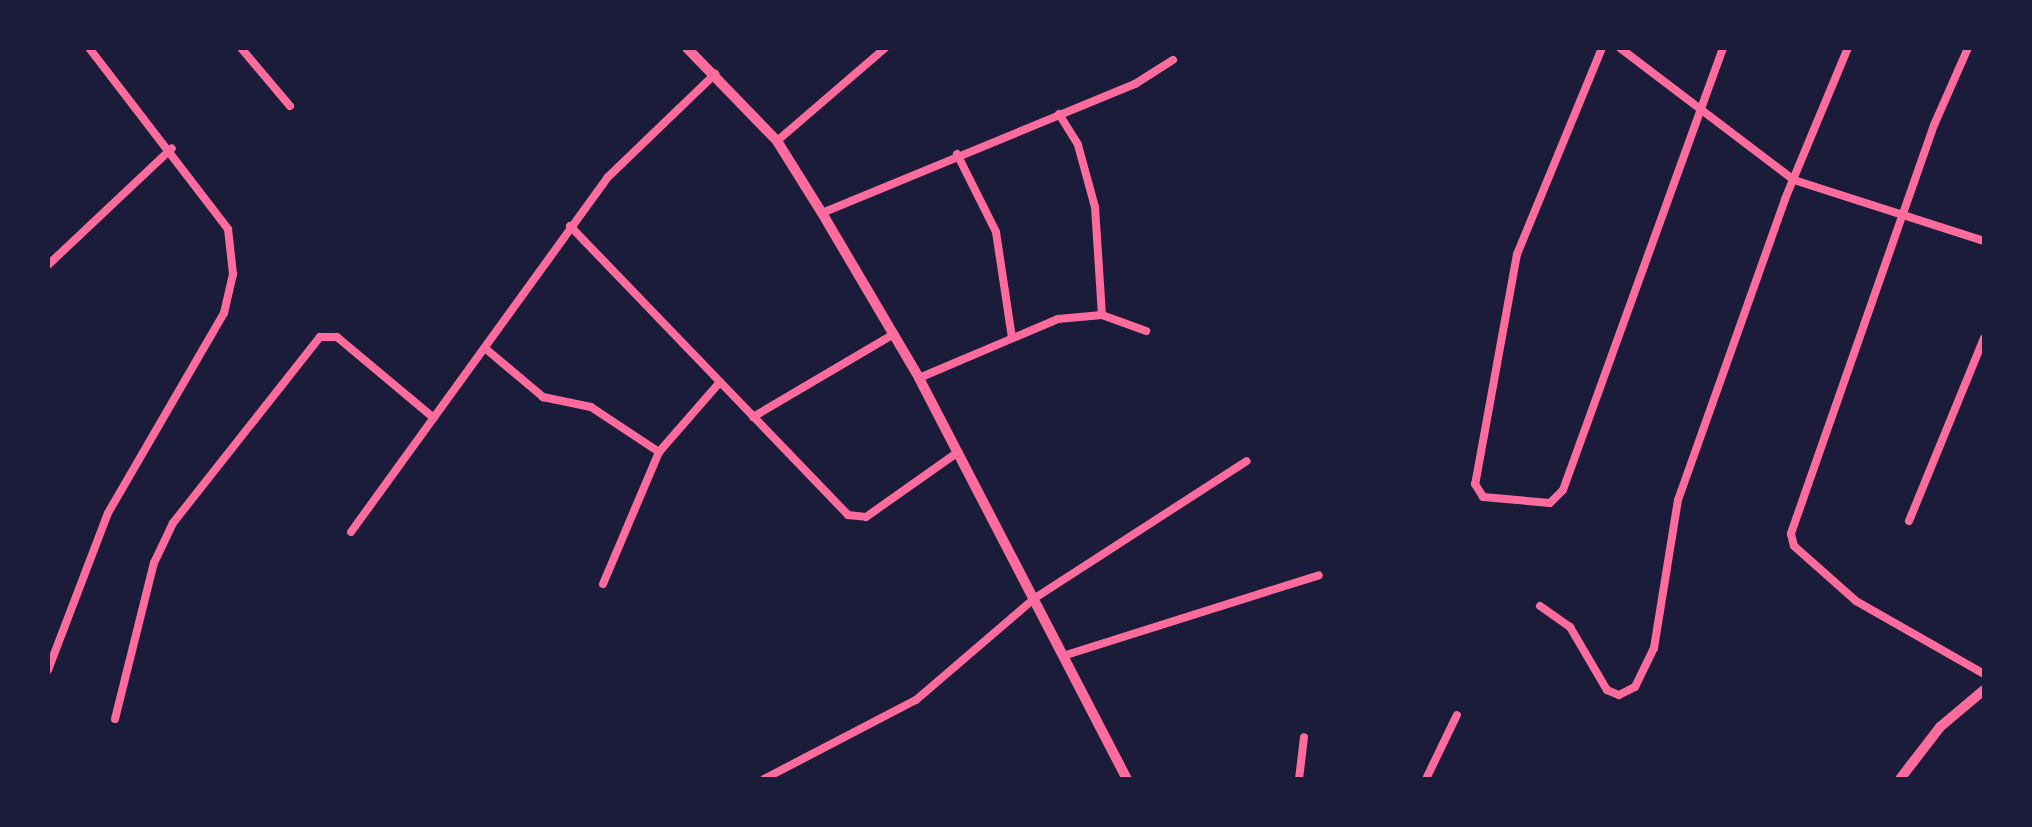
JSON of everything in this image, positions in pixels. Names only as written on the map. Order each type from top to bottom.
[{"type":"street","points":[[48,670],[79,579],[136,455],[224,313],[234,244],[172,148],[89,48]]},
{"type":"street","points":[[241,48],[290,106]]},
{"type":"street","points":[[687,48],[777,141],[822,213],[919,378],[1066,655],[1127,779]]},
{"type":"street","points":[[777,141],[885,48]]},
{"type":"street","points":[[1602,48],[1517,254],[1483,423],[1478,495],[1550,503],[1563,490],[1723,48]]},
{"type":"street","points":[[1620,48],[1699,112],[1794,180],[1903,218],[1984,241]]},
{"type":"street","points":[[1540,606],[1570,627],[1607,690],[1619,695],[1635,687],[1654,648],[1678,500],[1794,180],[1848,48]]},
{"type":"street","points":[[1968,48],[1903,218],[1792,540],[1856,601],[1984,674]]},
{"type":"street","points":[[822,213],[957,154],[1160,73],[1173,60]]},
{"type":"street","points":[[351,532],[608,177],[715,74]]},
{"type":"street","points":[[1059,114],[1078,145],[1095,207],[1102,315]]},
{"type":"street","points":[[48,265],[172,148]]},
{"type":"street","points":[[957,154],[996,232],[1012,338]]},
{"type":"street","points":[[570,226],[753,417],[858,520],[958,452]]},
{"type":"street","points":[[919,378],[1058,319],[1102,315],[1146,331]]},
{"type":"street","points":[[753,417],[894,334]]},
{"type":"street","points":[[115,719],[154,563],[173,523],[320,337],[337,337],[434,418]]},
{"type":"street","points":[[1909,521],[1984,338]]},
{"type":"street","points":[[486,349],[543,397],[591,407],[659,452]]},
{"type":"street","points":[[603,584],[659,452],[720,382]]},
{"type":"street","points":[[764,779],[916,700],[1035,598],[1247,461]]},
{"type":"street","points":[[1066,655],[1319,575]]},
{"type":"street","points":[[1900,779],[1940,727],[1984,690]]},
{"type":"street","points":[[1426,779],[1457,715]]},
{"type":"street","points":[[1299,779],[1304,737]]}]
